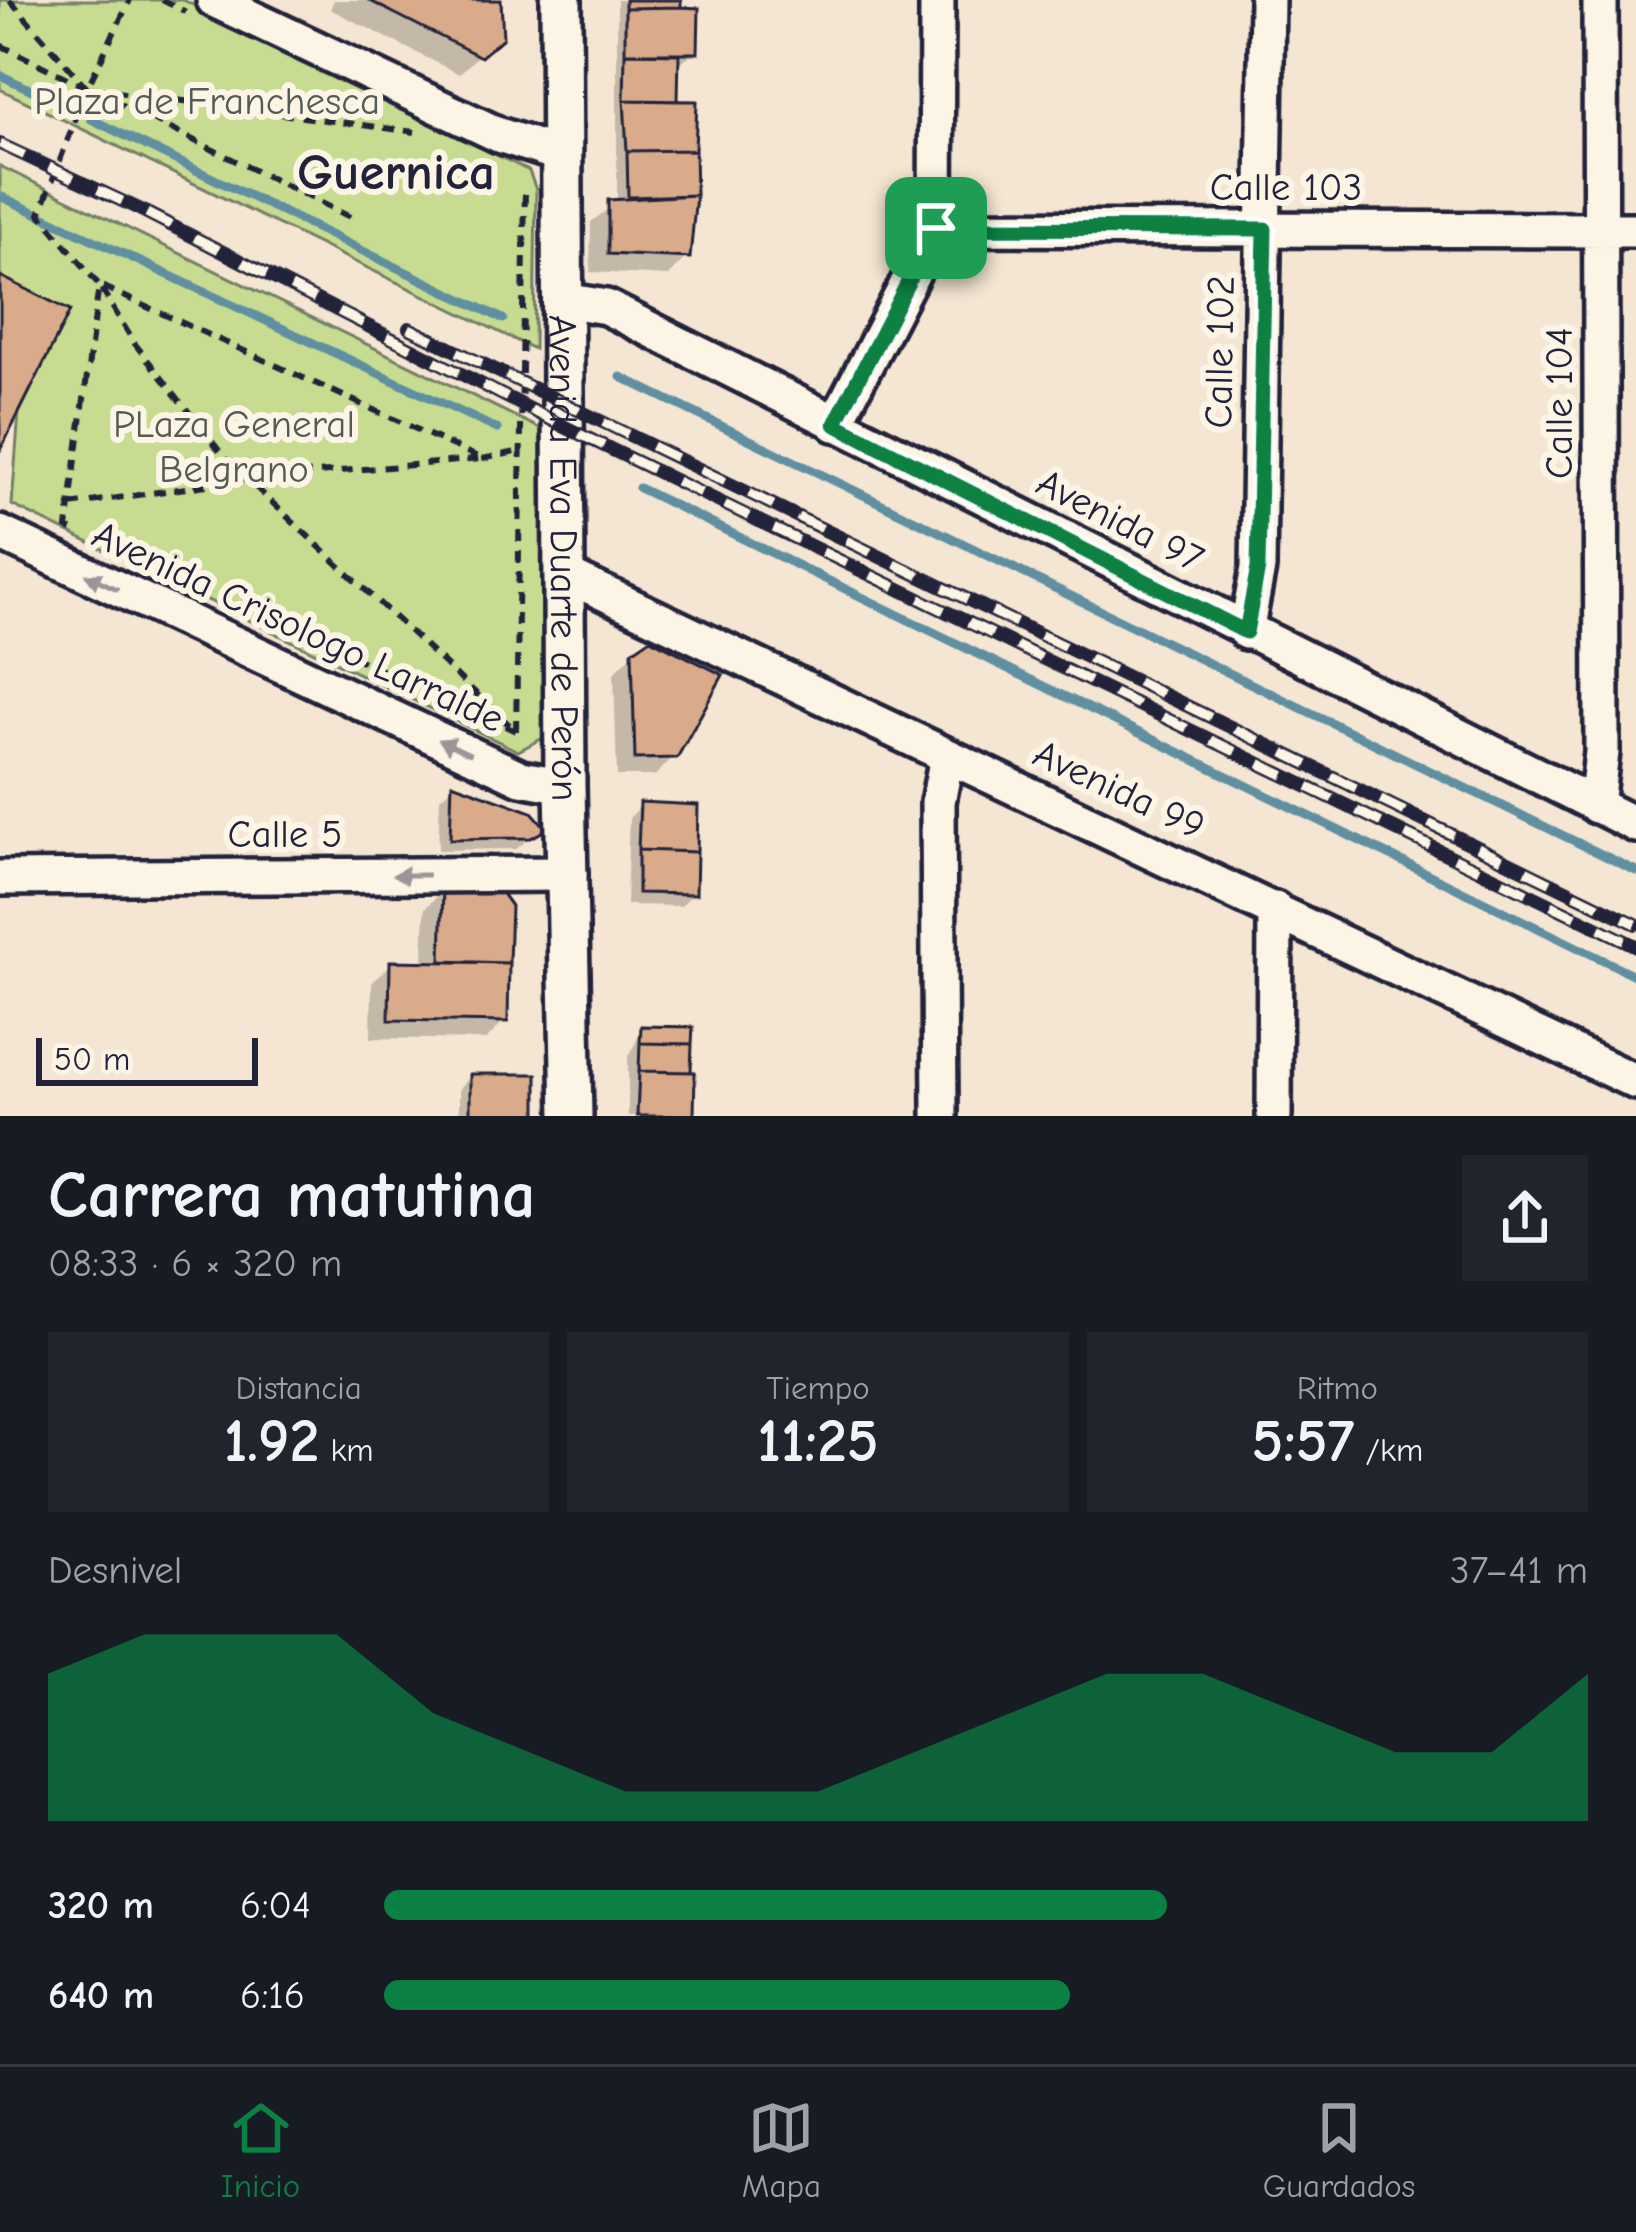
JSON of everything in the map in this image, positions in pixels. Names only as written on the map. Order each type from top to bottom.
[{"type":"street","points":[[214,0],[543,150]]},
{"type":"street","name":"Avenida Eva Duarte de Perón","points":[[561,0],[543,150],[564,299],[565,786],[572,1116]]},
{"type":"street","points":[[835,424],[936,228],[937,0]]},
{"type":"street","name":"Calle 102","points":[[1246,632],[1258,568],[1267,0]]},
{"type":"street","name":"Calle 104","points":[[1596,806],[1602,752],[1600,0]]},
{"type":"street","name":"Calle 103","points":[[936,228],[1636,230]]},
{"type":"street","name":"Avenida 97","points":[[564,299],[605,307],[1636,825]]},
{"type":"street","name":"Avenida Crisologo Larralde","points":[[0,533],[520,778],[565,786]]},
{"type":"street","name":"Avenida 99","points":[[566,575],[1636,1082]]},
{"type":"street","points":[[940,1116],[938,802],[946,757]]},
{"type":"street","name":"Calle 5","points":[[0,878],[570,874]]},
{"type":"street","points":[[1274,1116],[1275,909]]},
{"type":"path","points":[[10,0],[87,88],[432,134]]},
{"type":"path","points":[[130,0],[87,88],[40,214],[99,286],[136,344],[247,479],[516,731]]},
{"type":"path","points":[[0,45],[356,220]]},
{"type":"path","points":[[516,731],[516,452],[543,150]]},
{"type":"path","points":[[99,286],[482,459]]},
{"type":"path","points":[[89,538],[68,528],[99,286]]},
{"type":"path","points":[[70,506],[247,479],[516,452]]},
{"type":"path","points":[[110,547],[516,731]]},
{"type":"green space","name":"Plaza de Franchesca","points":[[0,0],[183,0],[529,171],[536,190],[534,349],[0,89]]},
{"type":"green space","name":"PLaza General Belgrano","points":[[0,166],[541,429],[543,738],[518,751],[12,505],[19,412],[70,311],[0,276]]},
{"type":"building","points":[[368,0],[501,0],[503,38],[481,57]]},
{"type":"building","points":[[625,0],[681,0],[681,7],[625,8]]},
{"type":"building","points":[[625,8],[699,8],[698,53],[625,53]]},
{"type":"building","points":[[625,53],[679,54],[678,101],[624,100]]},
{"type":"building","points":[[624,100],[697,101],[695,150],[627,151]]},
{"type":"building","points":[[695,150],[696,195],[628,197],[627,151]]},
{"type":"building","points":[[696,195],[690,258],[608,254],[608,200]]},
{"type":"building","points":[[0,276],[70,311],[0,451]]},
{"type":"building","points":[[650,639],[723,675],[677,758],[635,759],[632,651]]},
{"type":"building","points":[[452,783],[532,812],[547,829],[531,838],[450,839]]},
{"type":"building","points":[[640,802],[698,805],[697,852],[638,850]]},
{"type":"building","points":[[638,850],[697,852],[696,894],[638,893]]},
{"type":"building","points":[[443,886],[498,888],[511,906],[509,963],[441,961]]},
{"type":"building","points":[[390,961],[509,963],[508,1022],[389,1020]]},
{"type":"building","points":[[641,1026],[693,1027],[692,1044],[640,1043]]},
{"type":"building","points":[[640,1043],[692,1044],[691,1072],[639,1071]]},
{"type":"building","points":[[639,1071],[695,1072],[694,1116],[637,1116]]},
{"type":"building","points":[[470,1074],[537,1074],[537,1116],[470,1116]]},
{"type":"waterway","points":[[0,75],[63,105]]},
{"type":"waterway","points":[[91,119],[503,319]]},
{"type":"waterway","points":[[0,196],[497,429]]},
{"type":"waterway","points":[[621,377],[1636,871]]},
{"type":"waterway","points":[[639,488],[1636,976]]},
{"type":"railway","points":[[0,144],[139,209],[565,427],[1636,946]]},
{"type":"railway","points":[[409,328],[1636,924]]},
{"type":"district","name":"Guernica","points":[[396,172]]},
{"type":"route","points":[[936,228],[1265,229],[1258,568],[1246,632],[835,424],[929,250],[936,228]]}]
